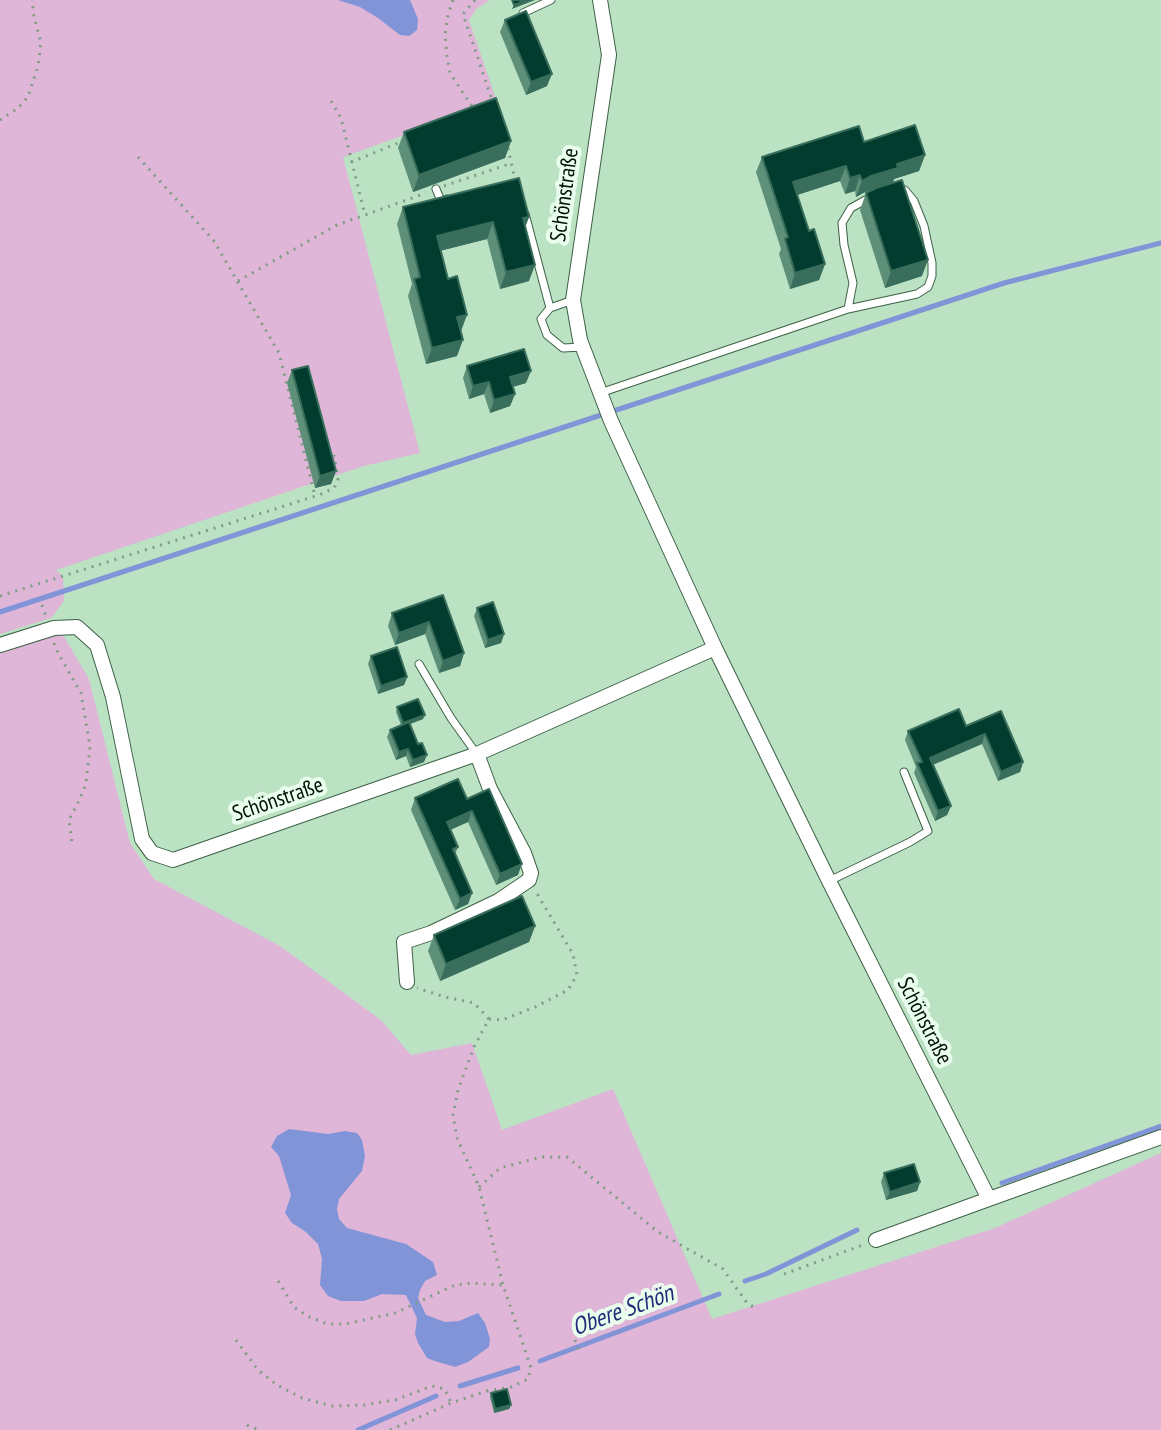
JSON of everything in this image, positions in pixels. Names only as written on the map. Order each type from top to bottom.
[{"type":"street","name":"Schönstraße","points":[[600,0],[609,55],[573,300],[583,347],[611,421],[715,648],[989,1199]]},
{"type":"street","name":"Schönstraße","points":[[0,645],[50,629],[77,627],[97,645],[113,697],[142,839],[152,853],[173,860],[477,754],[715,648]]},
{"type":"street","points":[[407,982],[404,942],[431,933],[498,901],[529,880],[531,873],[524,853],[490,789],[477,754]]},
{"type":"street","points":[[876,1240],[1161,1137]]},
{"type":"lane","points":[[523,13],[551,0]]},
{"type":"lane","points":[[436,189],[441,201],[456,197]]},
{"type":"lane","points":[[602,399],[848,309],[917,294],[928,287],[932,263],[924,226],[914,201],[905,190],[893,190]]},
{"type":"lane","points":[[848,309],[853,283],[842,223],[851,208],[880,194]]},
{"type":"lane","points":[[522,206],[550,308]]},
{"type":"lane","points":[[573,300],[550,308],[541,319],[547,335],[563,348],[583,347]]},
{"type":"lane","points":[[419,664],[477,754]]},
{"type":"lane","points":[[829,881],[928,831],[904,772]]},
{"type":"path","points":[[0,120],[28,97],[38,66],[41,42],[32,0]]},
{"type":"path","points":[[453,0],[445,34],[450,73],[475,114]]},
{"type":"path","points":[[475,0],[463,14],[495,108]]},
{"type":"path","points":[[331,101],[341,118],[365,215]]},
{"type":"path","points":[[351,162],[407,140]]},
{"type":"path","points":[[507,144],[516,182]]},
{"type":"path","points":[[138,157],[214,241],[279,353],[315,496]]},
{"type":"path","points":[[238,281],[337,225],[512,163]]},
{"type":"path","points":[[0,596],[334,488],[338,480],[334,455]]},
{"type":"path","points":[[42,605],[58,653],[81,693],[90,747],[86,784],[69,820],[72,843]]},
{"type":"path","points":[[407,982],[424,991],[474,1003],[489,1019],[502,1020],[568,990],[577,975],[573,954],[529,880]]},
{"type":"path","points":[[390,1430],[451,1403],[511,1387],[528,1379],[531,1368],[503,1285],[479,1187],[457,1138],[453,1115],[458,1090],[474,1047],[489,1019]]},
{"type":"path","points":[[479,1187],[500,1168],[541,1157],[567,1157],[658,1232],[723,1269],[747,1303],[758,1310]]},
{"type":"path","points":[[784,1274],[876,1240]]},
{"type":"path","points":[[278,1281],[294,1307],[328,1324],[345,1324],[395,1313],[455,1285],[503,1285]]},
{"type":"path","points":[[236,1340],[258,1370],[277,1385],[302,1398],[332,1406],[364,1405],[395,1400],[432,1386],[445,1389],[451,1403]]},
{"type":"path","points":[[575,1340],[580,1353]]},
{"type":"path","points":[[247,1425],[259,1430]]},
{"type":"shaded area","points":[[0,0],[490,0],[477,8],[469,20],[497,102],[343,157],[420,453],[364,466],[56,570],[63,576],[64,601],[51,618],[0,634]]},
{"type":"shaded area","points":[[62,633],[89,679],[130,843],[154,879],[280,946],[381,1020],[411,1055],[472,1043],[502,1130],[613,1089],[712,1319],[995,1228],[1161,1153],[1161,1430],[0,1430],[0,653]]},
{"type":"water","points":[[338,0],[410,0],[418,19],[417,30],[409,36],[400,35],[360,7]]},
{"type":"water","points":[[289,1129],[328,1134],[345,1131],[357,1133],[362,1140],[365,1156],[362,1171],[339,1199],[339,1219],[347,1228],[406,1244],[433,1262],[437,1275],[425,1281],[418,1298],[426,1315],[445,1322],[459,1321],[478,1313],[485,1323],[489,1347],[455,1367],[435,1361],[427,1358],[418,1343],[415,1334],[417,1318],[406,1295],[382,1294],[364,1301],[341,1301],[328,1296],[320,1285],[322,1259],[318,1244],[292,1223],[285,1213],[291,1195],[279,1156],[271,1147],[277,1136]]},
{"type":"building","points":[[526,11],[552,74],[531,82],[505,20]]},
{"type":"building","points":[[496,98],[511,141],[419,175],[404,132]]},
{"type":"building","points":[[915,125],[925,155],[897,164],[898,168],[862,181],[860,175],[850,178],[846,166],[793,182],[809,231],[814,229],[825,264],[795,273],[785,239],[788,237],[762,157],[859,126],[864,142]]},
{"type":"building","points":[[519,178],[529,217],[523,218],[535,265],[506,272],[493,222],[437,236],[448,279],[457,276],[467,315],[457,317],[463,340],[432,348],[414,279],[420,277],[403,207]]},
{"type":"building","points":[[902,180],[928,260],[891,271],[866,193]]},
{"type":"building","points":[[524,349],[531,371],[510,377],[515,394],[494,400],[489,382],[473,386],[467,366]]},
{"type":"building","points":[[308,366],[336,471],[320,476],[292,370]]},
{"type":"building","points":[[443,595],[464,653],[443,661],[429,622],[399,633],[392,613]]},
{"type":"building","points":[[493,602],[504,634],[488,640],[477,608]]},
{"type":"building","points":[[397,647],[407,677],[381,686],[371,656]]},
{"type":"building","points":[[418,699],[425,715],[403,723],[397,707]]},
{"type":"building","points":[[959,709],[966,726],[1001,711],[1023,762],[1001,772],[985,734],[930,758],[951,806],[938,811],[917,763],[922,762],[908,731]]},
{"type":"building","points":[[409,722],[418,744],[422,743],[427,755],[413,760],[408,749],[399,752],[390,730]]},
{"type":"building","points":[[458,779],[467,799],[489,789],[522,864],[500,874],[472,811],[447,822],[458,847],[453,849],[472,893],[460,899],[415,798]]},
{"type":"building","points":[[522,896],[535,926],[446,964],[434,935]]},
{"type":"building","points":[[914,1164],[920,1182],[890,1192],[884,1173]]},
{"type":"building","points":[[507,1389],[511,1405],[495,1409],[491,1393]]},
{"type":"waterway","points":[[0,612],[1004,283],[1161,243]]},
{"type":"waterway","name":"Obere Schön","points":[[1002,1183],[1161,1126]]},
{"type":"waterway","name":"Obere Schön","points":[[745,1281],[857,1230]]},
{"type":"waterway","name":"Obere Schön","points":[[540,1361],[719,1294]]},
{"type":"waterway","name":"Obere Schön","points":[[460,1386],[518,1368]]},
{"type":"waterway","name":"Obere Schön","points":[[358,1430],[436,1396]]}]
